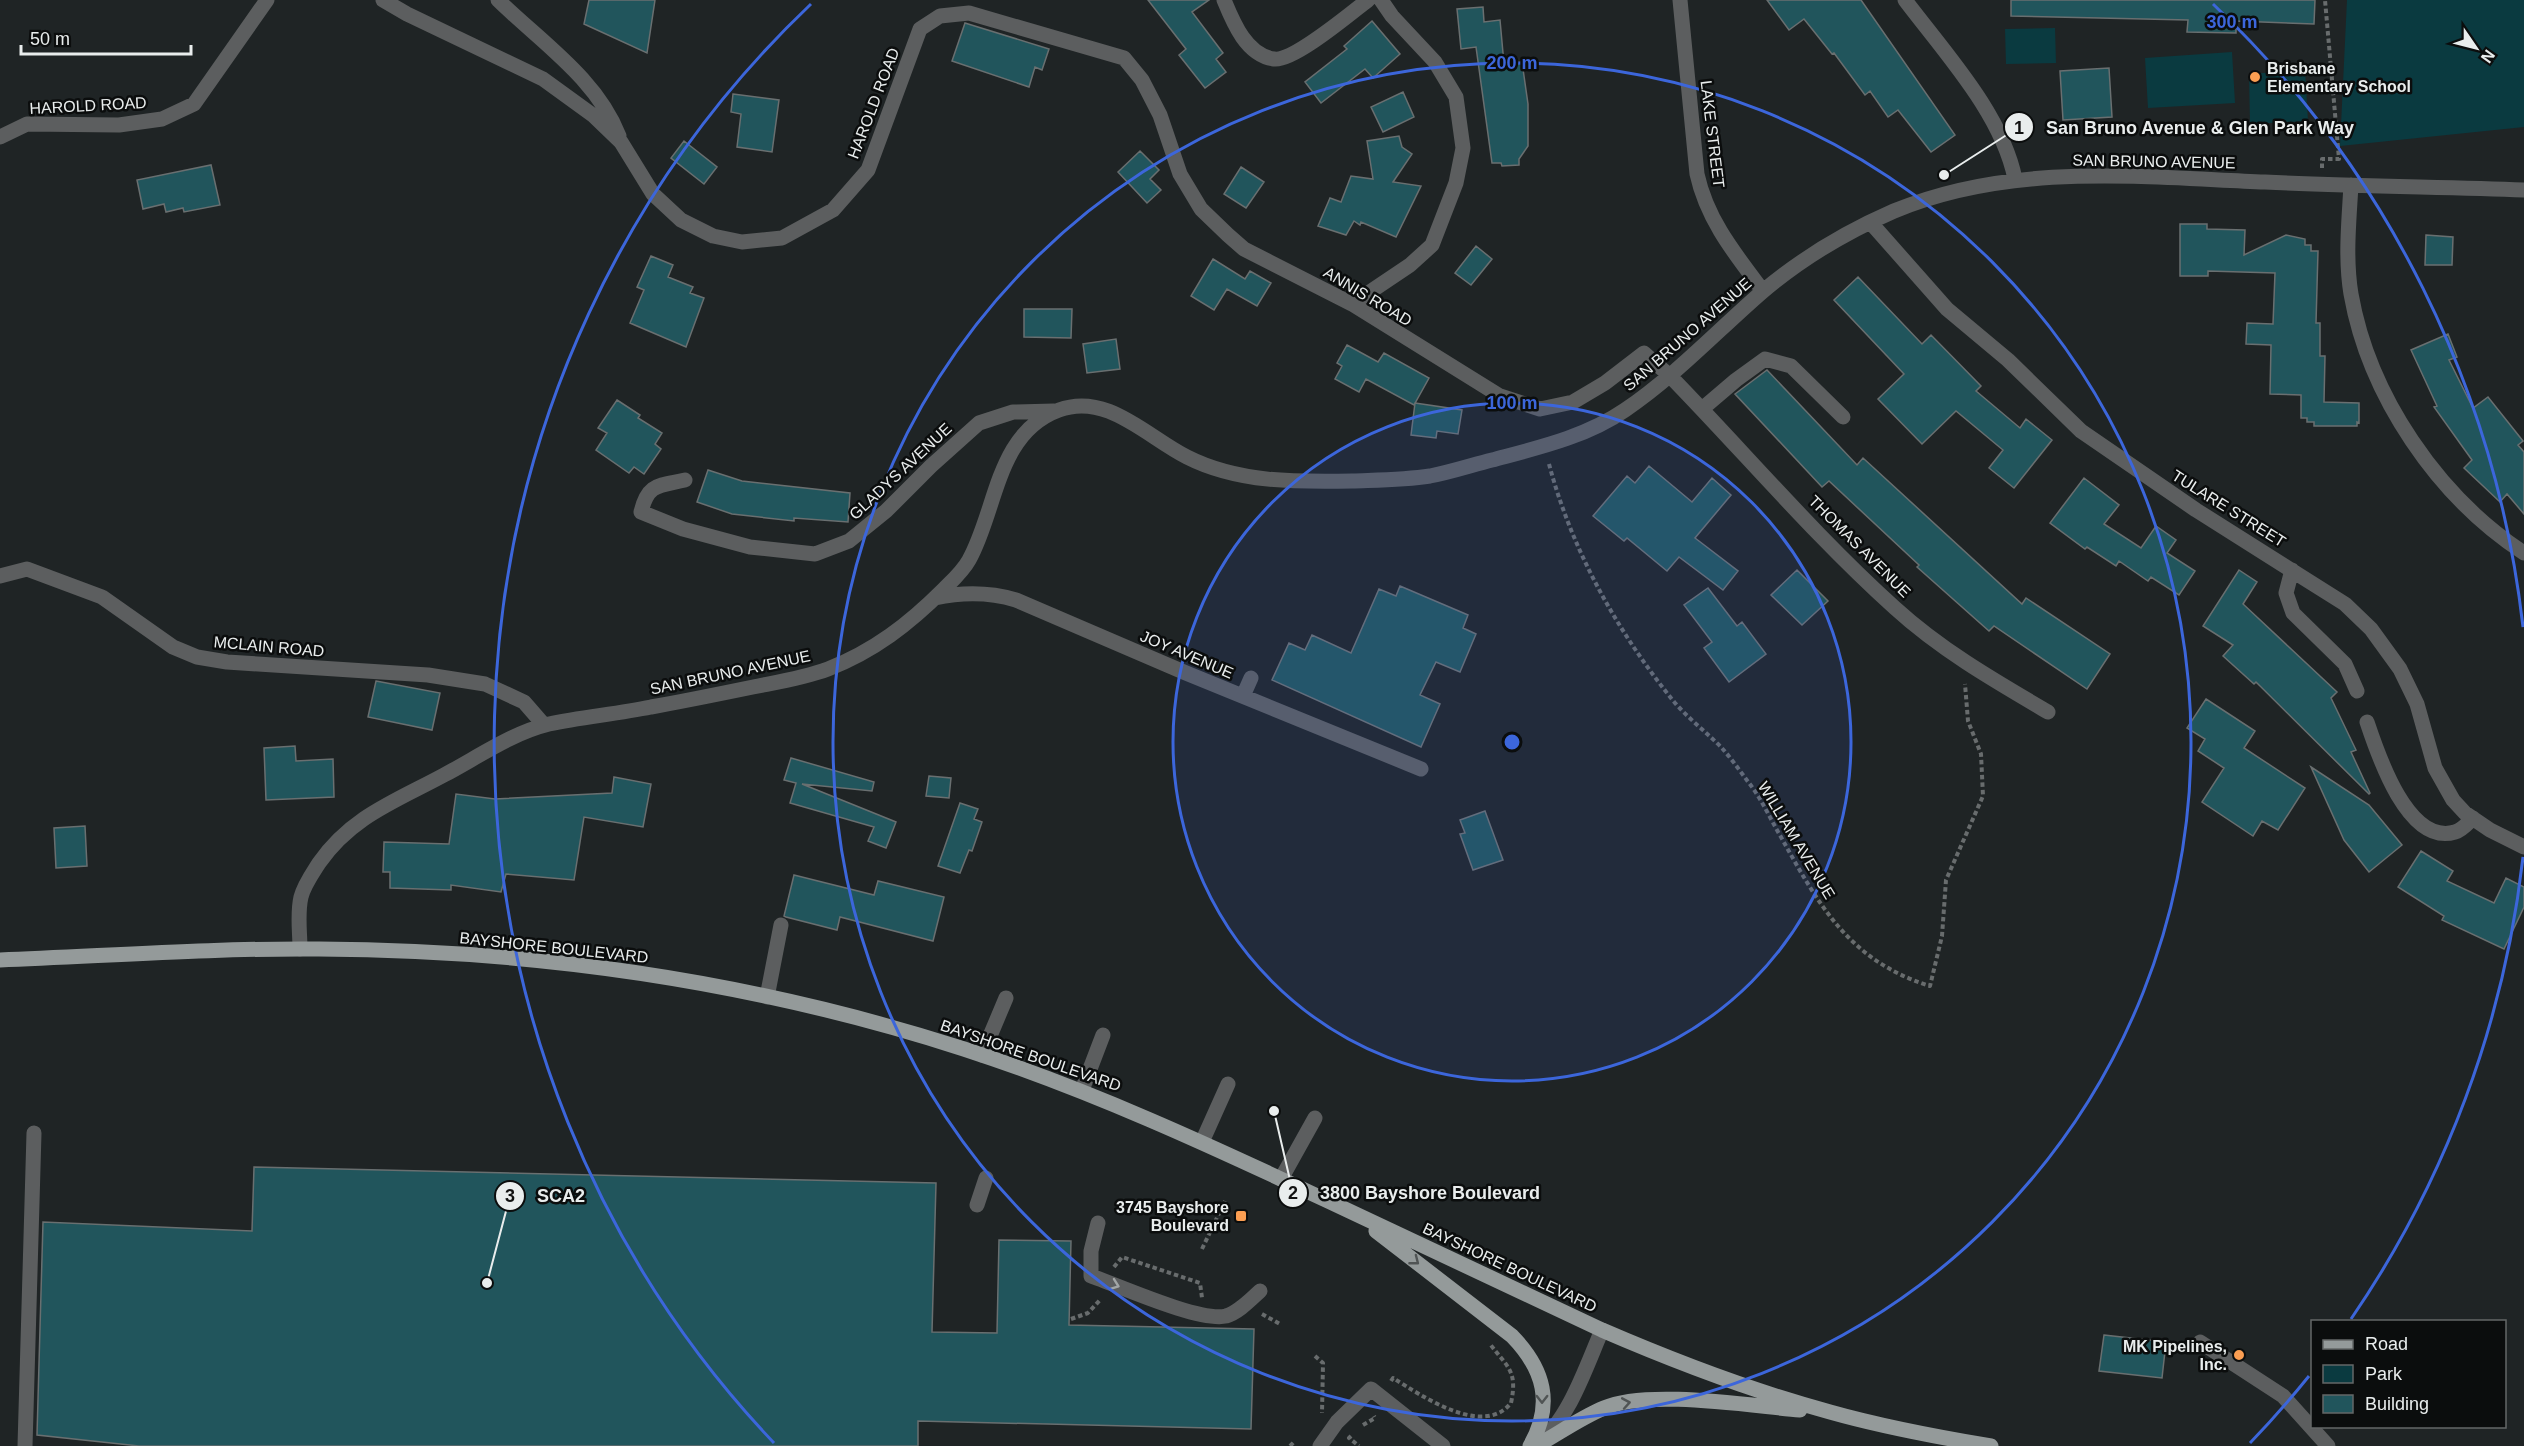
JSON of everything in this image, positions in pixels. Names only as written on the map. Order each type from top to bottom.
[{"type":"main road","name":"BAYSHORE BOULEVARD","points":[[0,960],[300,949],[423,952],[571,964],[670,978],[767,997],[875,1023],[982,1055],[1082,1090],[1202,1142],[1602,1330],[1673,1361],[1831,1413],[1924,1435],[1991,1446]]},
{"type":"main road","points":[[1352,1212],[1512,1336],[1527,1352],[1537,1369],[1543,1391],[1542,1412],[1533,1446]]},
{"type":"main road","points":[[1533,1446],[1605,1408],[1624,1402],[1675,1400],[1831,1413]]},
{"type":"street","name":"HAROLD ROAD","points":[[0,137],[27,124],[119,125],[162,119],[194,104],[267,0]]},
{"type":"street","name":"HAROLD ROAD","points":[[383,0],[407,14],[543,79],[594,116],[621,142],[654,194],[681,220],[713,236],[742,242],[782,238],[833,210],[868,170],[920,29],[940,16],[969,13],[1124,58]]},
{"type":"street","points":[[498,0],[583,80],[613,120],[621,142]]},
{"type":"street","points":[[1224,0],[1239,33],[1258,52],[1274,59],[1287,57],[1304,48],[1368,0]]},
{"type":"street","points":[[1352,304],[1410,265],[1432,245],[1456,183],[1463,148],[1456,97],[1435,62],[1392,16],[1381,0]]},
{"type":"street","name":"LAKE STREET","points":[[1680,0],[1697,174],[1701,192],[1715,225],[1763,291]]},
{"type":"street","points":[[1905,0],[1987,112],[2010,155],[2015,179]]},
{"type":"street","name":"ANNIS ROAD","points":[[1124,58],[1142,80],[1160,115],[1180,174],[1201,209],[1244,249],[1352,304],[1500,396],[1540,409],[1573,402],[1605,383],[1644,353],[1670,376]]},
{"type":"street","name":"SAN BRUNO AVENUE","points":[[300,949],[300,905],[309,879],[325,854],[345,834],[363,818],[385,805],[512,739],[544,725],[656,707],[820,672],[862,654],[888,639],[913,620],[961,572],[971,557],[1003,468],[1024,433],[1054,411],[1076,405],[1098,406],[1201,464],[1238,474],[1285,480],[1421,477],[1544,446],[1609,420],[1670,376],[1763,291],[1800,262],[1890,213],[1952,191],[2015,179],[2099,176],[2524,189]]},
{"type":"street","points":[[2351,185],[2348,235],[2351,296],[2368,353],[2392,406],[2416,449],[2440,478],[2488,524],[2524,553]]},
{"type":"street","name":"TULARE STREET","points":[[1871,223],[1947,309],[2008,360],[2081,431],[2196,510],[2345,604],[2371,629],[2400,669],[2417,704],[2435,768],[2453,800],[2473,818],[2524,847]]},
{"type":"street","points":[[1702,410],[1736,380],[1765,359],[1791,366],[1844,417]]},
{"type":"street","name":"THOMAS AVENUE","points":[[1670,376],[1888,601],[1961,660],[2048,712]]},
{"type":"street","name":"GLADYS AVENUE","points":[[685,480],[655,487],[645,496],[641,512],[683,529],[750,547],[815,554],[849,541],[886,511],[979,423],[1013,412],[1054,411]]},
{"type":"street","name":"MCLAIN ROAD","points":[[0,576],[27,568],[102,597],[173,646],[197,657],[227,663],[428,675],[484,684],[524,702],[544,725]]},
{"type":"street","points":[[2292,570],[2286,593],[2293,613],[2345,664],[2357,691]]},
{"type":"street","name":"JOY AVENUE","points":[[935,598],[958,593],[997,595],[1016,600],[1421,769]]},
{"type":"street","points":[[1243,696],[1251,678]]},
{"type":"street","points":[[2367,722],[2385,770],[2399,798],[2422,827],[2443,834],[2457,832],[2473,818]]},
{"type":"street","points":[[767,997],[781,925]]},
{"type":"street","points":[[982,1055],[1006,998]]},
{"type":"street","points":[[1082,1090],[1103,1035]]},
{"type":"street","points":[[1202,1142],[1228,1084]]},
{"type":"street","points":[[1281,1179],[1315,1118]]},
{"type":"street","points":[[25,1446],[34,1133]]},
{"type":"street","points":[[977,1205],[986,1178]]},
{"type":"street","points":[[1098,1223],[1091,1251],[1091,1276],[1204,1316],[1226,1316],[1242,1307],[1260,1291]]},
{"type":"street","points":[[1533,1446],[1556,1424],[1602,1330]]},
{"type":"street","points":[[2200,1342],[2283,1396],[2311,1427]]},
{"type":"street","points":[[1320,1446],[1337,1422],[1371,1389],[1443,1446]]},
{"type":"street","points":[[2312,1428],[2328,1446]]},
{"type":"path","points":[[2321,184],[2322,159],[2339,159],[2325,0]]},
{"type":"path","name":"WILLIAM AVENUE","points":[[1544,446],[1559,504],[1605,601],[1676,703],[1721,747],[1750,784],[1809,887],[1850,942],[1871,958],[1911,980],[1930,986],[1942,936],[1946,880],[1983,796],[1981,754],[1968,721],[1961,660]]},
{"type":"path","points":[[1202,1249],[1225,1201]]},
{"type":"path","points":[[1111,1272],[1122,1257],[1200,1283],[1204,1305]]},
{"type":"path","points":[[1190,1280],[1192,1273]]},
{"type":"path","points":[[1071,1318],[1088,1314],[1104,1293]]},
{"type":"path","points":[[1390,1382],[1393,1378],[1426,1398],[1465,1414],[1481,1418],[1498,1414],[1511,1403],[1513,1381],[1506,1362],[1486,1340]]},
{"type":"path","points":[[1315,1356],[1323,1363],[1322,1413],[1317,1418]]},
{"type":"path","points":[[1359,1446],[1349,1438],[1357,1429],[1375,1418],[1374,1412]]},
{"type":"path","points":[[1290,1446],[1295,1441]]},
{"type":"green space","points":[[2347,0],[2524,0],[2524,127],[2340,146]]},
{"type":"green space","points":[[2055,28],[2056,63],[2006,64],[2005,29]]},
{"type":"green space","points":[[2232,52],[2235,103],[2148,108],[2145,58]]},
{"type":"green space","points":[[2305,70],[2308,121],[2250,124],[2249,74]]},
{"type":"building","points":[[589,0],[655,0],[647,53],[584,24]]},
{"type":"building","points":[[1148,0],[1209,0],[1192,12],[1223,53],[1216,59],[1226,72],[1205,88],[1179,55],[1186,49]]},
{"type":"building","points":[[1767,0],[1861,0],[1955,135],[1931,152],[1898,110],[1888,117],[1870,91],[1865,95],[1834,53],[1832,54],[1804,19],[1789,30]]},
{"type":"building","points":[[2011,0],[2315,0],[2314,24],[2236,21],[2236,33],[2187,32],[2188,20],[2011,16]]},
{"type":"building","points":[[1483,7],[1484,22],[1500,20],[1504,64],[1522,62],[1528,104],[1528,146],[1519,159],[1519,165],[1502,166],[1501,163],[1492,163],[1476,47],[1461,49],[1457,9]]},
{"type":"building","points":[[1372,21],[1400,54],[1373,78],[1365,69],[1321,103],[1305,82],[1347,49],[1344,46]]},
{"type":"building","points":[[965,23],[1049,49],[1042,70],[1035,67],[1029,87],[952,61]]},
{"type":"building","points":[[2109,68],[2112,117],[2063,120],[2060,71]]},
{"type":"building","points":[[1403,92],[1414,117],[1383,132],[1371,107]]},
{"type":"building","points":[[733,94],[779,100],[772,152],[737,147],[741,114],[731,112]]},
{"type":"building","points":[[1399,136],[1402,147],[1412,154],[1393,182],[1421,186],[1396,237],[1354,221],[1346,235],[1318,226],[1330,198],[1341,202],[1351,176],[1373,179],[1367,141]]},
{"type":"building","points":[[684,141],[717,167],[704,184],[671,158]]},
{"type":"building","points":[[1140,151],[1159,170],[1150,179],[1161,190],[1147,203],[1118,172]]},
{"type":"building","points":[[211,165],[220,205],[184,212],[183,208],[166,212],[164,204],[143,209],[137,180]]},
{"type":"building","points":[[1241,167],[1264,182],[1246,208],[1224,194]]},
{"type":"building","points":[[2180,224],[2207,224],[2207,229],[2245,230],[2244,255],[2286,235],[2305,239],[2305,245],[2311,245],[2311,251],[2318,251],[2316,323],[2320,323],[2320,356],[2325,356],[2324,402],[2359,403],[2357,426],[2314,426],[2314,422],[2307,422],[2307,418],[2301,418],[2301,395],[2270,394],[2271,345],[2246,344],[2247,323],[2273,324],[2275,273],[2208,271],[2208,276],[2180,276]]},
{"type":"building","points":[[2426,235],[2453,237],[2452,265],[2425,265]]},
{"type":"building","points":[[1476,246],[1492,259],[1471,285],[1455,273]]},
{"type":"building","points":[[651,256],[673,265],[668,277],[693,287],[690,293],[704,298],[686,347],[630,323],[644,290],[637,287]]},
{"type":"building","points":[[1213,259],[1245,279],[1250,271],[1271,283],[1257,306],[1227,289],[1214,310],[1191,296]]},
{"type":"building","points":[[1858,277],[1922,344],[1931,335],[1981,386],[1976,391],[2020,428],[2026,419],[2052,440],[2014,488],[1989,468],[2003,450],[1956,411],[1922,444],[1878,399],[1904,374],[1834,300]]},
{"type":"building","points":[[1024,309],[1072,309],[1071,338],[1024,337]]},
{"type":"building","points":[[2448,334],[2457,357],[2449,360],[2473,408],[2488,397],[2523,441],[2518,445],[2524,452],[2524,514],[2507,494],[2500,502],[2464,468],[2472,460],[2434,407],[2437,406],[2411,350]]},
{"type":"building","points":[[1116,339],[1120,369],[1087,373],[1083,344]]},
{"type":"building","points":[[1347,345],[1378,362],[1384,353],[1429,378],[1414,405],[1366,379],[1359,392],[1335,379],[1342,366],[1337,363]]},
{"type":"building","points":[[1767,370],[1857,465],[1863,458],[2022,604],[2026,598],[2110,654],[2087,689],[1994,626],[1989,631],[1917,567],[1919,565],[1829,481],[1822,487],[1735,394]]},
{"type":"building","points":[[617,400],[640,415],[638,418],[662,433],[655,444],[661,449],[644,474],[634,467],[629,473],[596,450],[607,433],[598,428]]},
{"type":"building","points":[[1415,403],[1462,410],[1458,434],[1437,431],[1436,438],[1411,435]]},
{"type":"building","points":[[1649,466],[1692,502],[1712,478],[1731,495],[1695,538],[1738,571],[1723,590],[1679,557],[1667,571],[1627,538],[1624,541],[1593,516],[1627,476],[1635,483]]},
{"type":"building","points":[[708,470],[742,481],[850,493],[848,522],[794,518],[794,521],[732,514],[697,502]]},
{"type":"building","points":[[2084,478],[2119,505],[2104,524],[2141,548],[2156,526],[2176,540],[2167,553],[2195,571],[2179,595],[2151,577],[2148,581],[2119,561],[2116,566],[2087,547],[2085,549],[2050,523]]},
{"type":"building","points":[[1797,570],[1828,601],[1802,625],[1771,595]]},
{"type":"building","points":[[2239,570],[2257,582],[2243,604],[2337,692],[2331,698],[2356,750],[2351,752],[2369,794],[2256,682],[2254,684],[2223,656],[2233,645],[2203,626]]},
{"type":"building","points":[[1400,586],[1468,615],[1463,628],[1476,634],[1460,672],[1436,662],[1420,695],[1440,704],[1421,747],[1272,680],[1289,643],[1305,650],[1312,635],[1351,653],[1379,589],[1396,596]]},
{"type":"building","points":[[1708,588],[1737,626],[1742,622],[1766,654],[1729,682],[1704,648],[1712,642],[1684,605]]},
{"type":"building","points":[[376,681],[440,693],[432,730],[368,717]]},
{"type":"building","points":[[2206,699],[2255,731],[2244,748],[2305,788],[2278,830],[2262,821],[2253,836],[2202,802],[2224,768],[2198,751],[2205,739],[2187,728]]},
{"type":"building","points":[[295,746],[296,761],[333,759],[334,797],[266,800],[264,748]]},
{"type":"building","points":[[791,758],[874,782],[872,791],[802,784],[896,822],[886,848],[868,841],[874,827],[790,803],[796,783],[784,780]]},
{"type":"building","points":[[2311,767],[2369,805],[2402,845],[2369,872],[2344,840]]},
{"type":"building","points":[[929,776],[951,778],[949,798],[926,796]]},
{"type":"building","points":[[614,777],[651,784],[643,827],[584,817],[574,880],[506,874],[501,892],[451,885],[451,890],[390,888],[390,872],[383,872],[384,842],[449,844],[456,794],[495,799],[612,793]]},
{"type":"building","points":[[960,803],[978,809],[974,819],[982,822],[972,851],[969,850],[960,873],[938,866]]},
{"type":"building","points":[[1485,811],[1503,860],[1473,870],[1460,834],[1465,833],[1460,820]]},
{"type":"building","points":[[85,826],[87,866],[56,868],[54,828]]},
{"type":"building","points":[[2421,851],[2453,871],[2447,881],[2494,903],[2506,878],[2524,887],[2524,907],[2504,949],[2442,920],[2444,916],[2398,887]]},
{"type":"building","points":[[794,875],[874,895],[878,881],[944,897],[933,941],[840,917],[837,930],[786,917],[784,916]]},
{"type":"building","points":[[254,1167],[936,1183],[932,1332],[997,1333],[999,1240],[1071,1241],[1069,1325],[1254,1329],[1251,1429],[918,1421],[918,1446],[139,1446],[37,1435],[43,1222],[252,1231]]},
{"type":"building","points":[[2104,1335],[2166,1342],[2162,1378],[2099,1371]]},
{"type":"place","name":"Brisbane Elementary School","points":[[2255,77]]},
{"type":"place","name":"San Bruno Avenue & Glen Park Way","points":[[1944,175]]},
{"type":"place","name":"3800 Bayshore Boulevard","points":[[1274,1111]]},
{"type":"place","name":"3745 Bayshore Boulevard","points":[[1241,1216]]},
{"type":"place","name":"SCA2","points":[[487,1283]]},
{"type":"place","name":"MK Pipelines, Inc.","points":[[2239,1355]]}]
